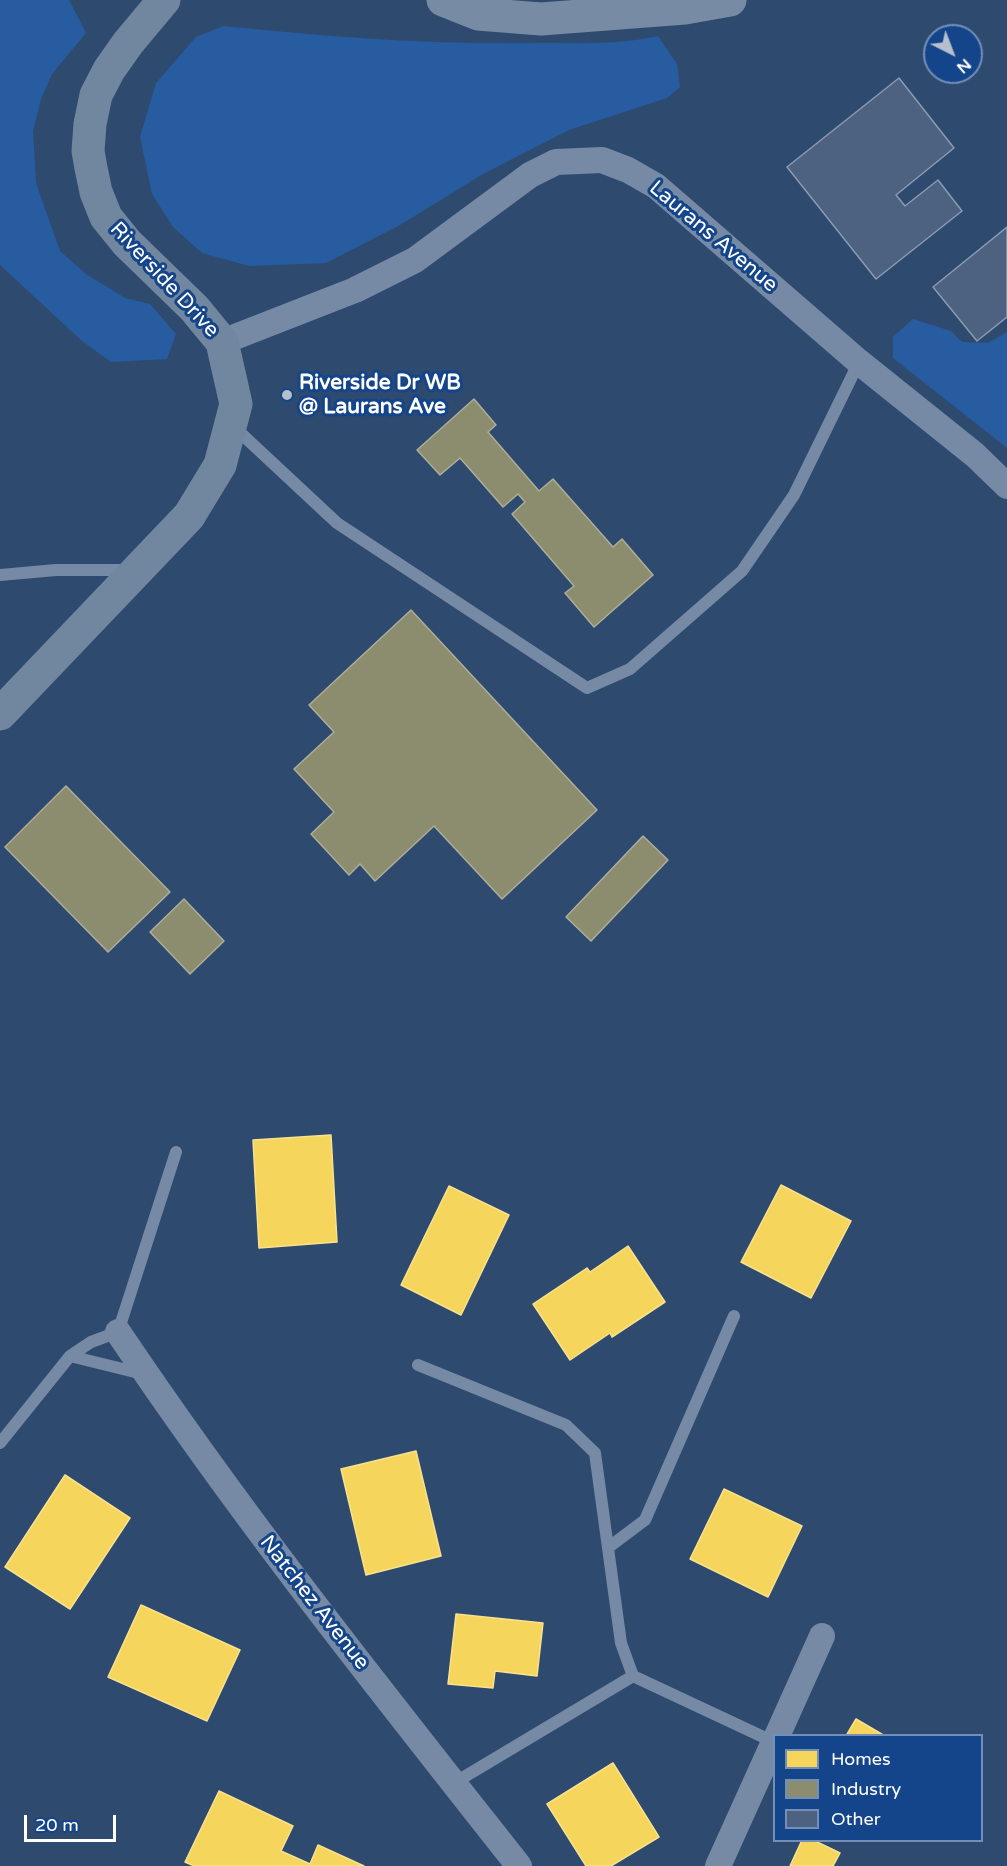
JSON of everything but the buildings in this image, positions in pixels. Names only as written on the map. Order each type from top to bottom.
[{"type":"highway","points":[[443,0],[478,14],[542,19],[685,8],[730,0]]},
{"type":"street","name":"Riverside Drive","points":[[0,714],[189,516],[220,465],[236,404],[222,342],[194,308],[127,243],[106,217],[96,192],[91,168],[88,151],[90,124],[96,95],[115,61],[164,0]]},
{"type":"street","name":"Laurans Avenue","points":[[222,342],[356,290],[415,260],[530,175],[556,162],[602,160],[628,170],[656,186],[859,362],[975,455],[1007,486]]},
{"type":"street","name":"Natchez Avenue","points":[[118,1332],[211,1468],[519,1866]]},
{"type":"street","points":[[778,1734],[822,1636]]},
{"type":"street","points":[[718,1866],[773,1744]]},
{"type":"lane","points":[[231,424],[337,523],[587,688],[630,669],[742,571],[794,495],[859,362]]},
{"type":"lane","points":[[0,575],[56,570],[138,570]]},
{"type":"lane","points":[[0,1443],[70,1356],[91,1342],[118,1332],[176,1152]]},
{"type":"lane","points":[[609,1547],[645,1520],[734,1316]]},
{"type":"lane","points":[[70,1356],[147,1375]]},
{"type":"lane","points":[[418,1365],[566,1425],[595,1453],[621,1643],[633,1676],[773,1742]]},
{"type":"lane","points":[[454,1783],[633,1676]]},
{"type":"shaded area","points":[[0,0],[69,0],[86,33],[52,74],[41,99],[33,131],[36,183],[60,251],[86,274],[125,298],[150,304],[176,334],[167,359],[111,362],[82,341],[0,265]]},
{"type":"shaded area","points":[[223,26],[341,37],[460,43],[599,43],[658,36],[677,64],[680,87],[667,98],[569,130],[483,174],[400,225],[326,263],[249,266],[202,253],[173,227],[152,194],[140,137],[156,83],[196,37]]},
{"type":"shaded area","points":[[913,319],[951,331],[962,342],[988,343],[1007,332],[1007,448],[893,358],[893,337]]},
{"type":"place","name":"Riverside Dr WB @ Laurans Ave","points":[[287,395]]}]
